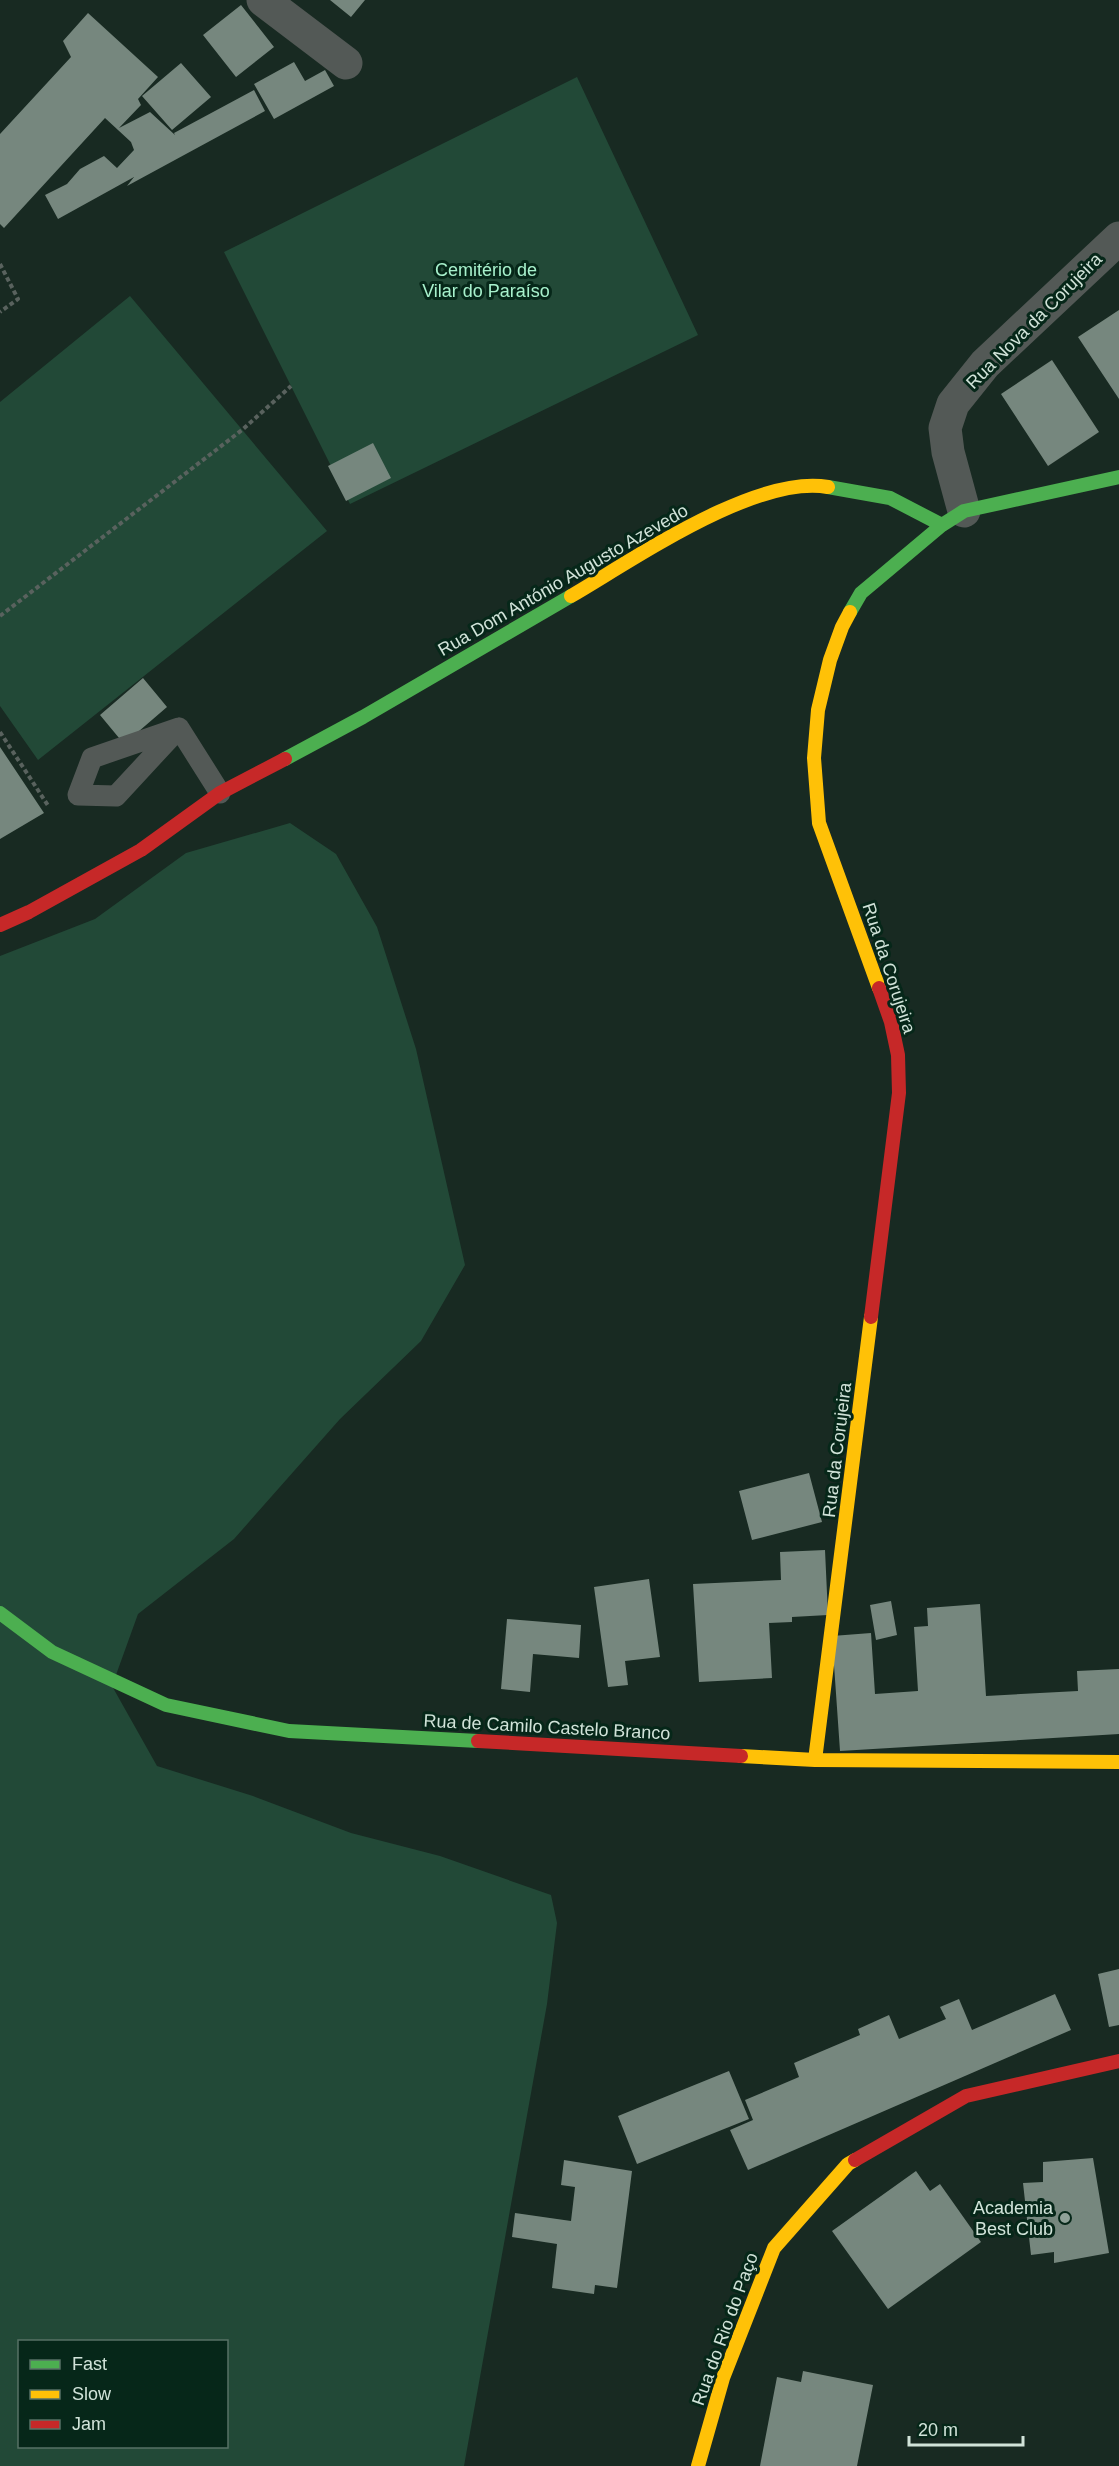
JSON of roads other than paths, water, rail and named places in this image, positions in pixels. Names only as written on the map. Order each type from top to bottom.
[{"type":"street","points":[[263,0],[346,63]]},
{"type":"street","name":"Rua Nova da Corujeira","points":[[953,518],[945,428],[953,404],[985,364],[1119,238]]},
{"type":"street","name":"Rua da Corujeira","points":[[815,1760],[899,1093],[898,1055],[891,1022],[819,823],[814,758],[818,710],[830,660],[842,627],[861,593],[953,518],[1119,477]]},
{"type":"street","name":"Rua Dom António Augusto Azevedo","points":[[0,925],[29,912],[141,850],[220,793],[363,717],[710,515],[755,497],[781,490],[817,485],[890,498],[953,518]]},
{"type":"street","name":"Rua de Camilo Castelo Branco","points":[[0,1613],[52,1652],[166,1706],[290,1731],[815,1760],[1119,1762]]},
{"type":"street","name":"Rua do Rio do Paço","points":[[698,2466],[723,2378],[774,2248],[849,2164],[966,2096],[1119,2061]]},
{"type":"lane","points":[[179,728],[220,793]]},
{"type":"lane","points":[[179,728],[116,796],[78,795],[92,758],[179,728]]},
{"type":"place","name":"Academia Best Club","points":[[1065,2218]]},
{"type":"park label","name":"Cemitério de Vilar do Paraíso","points":[[486,280]]}]
